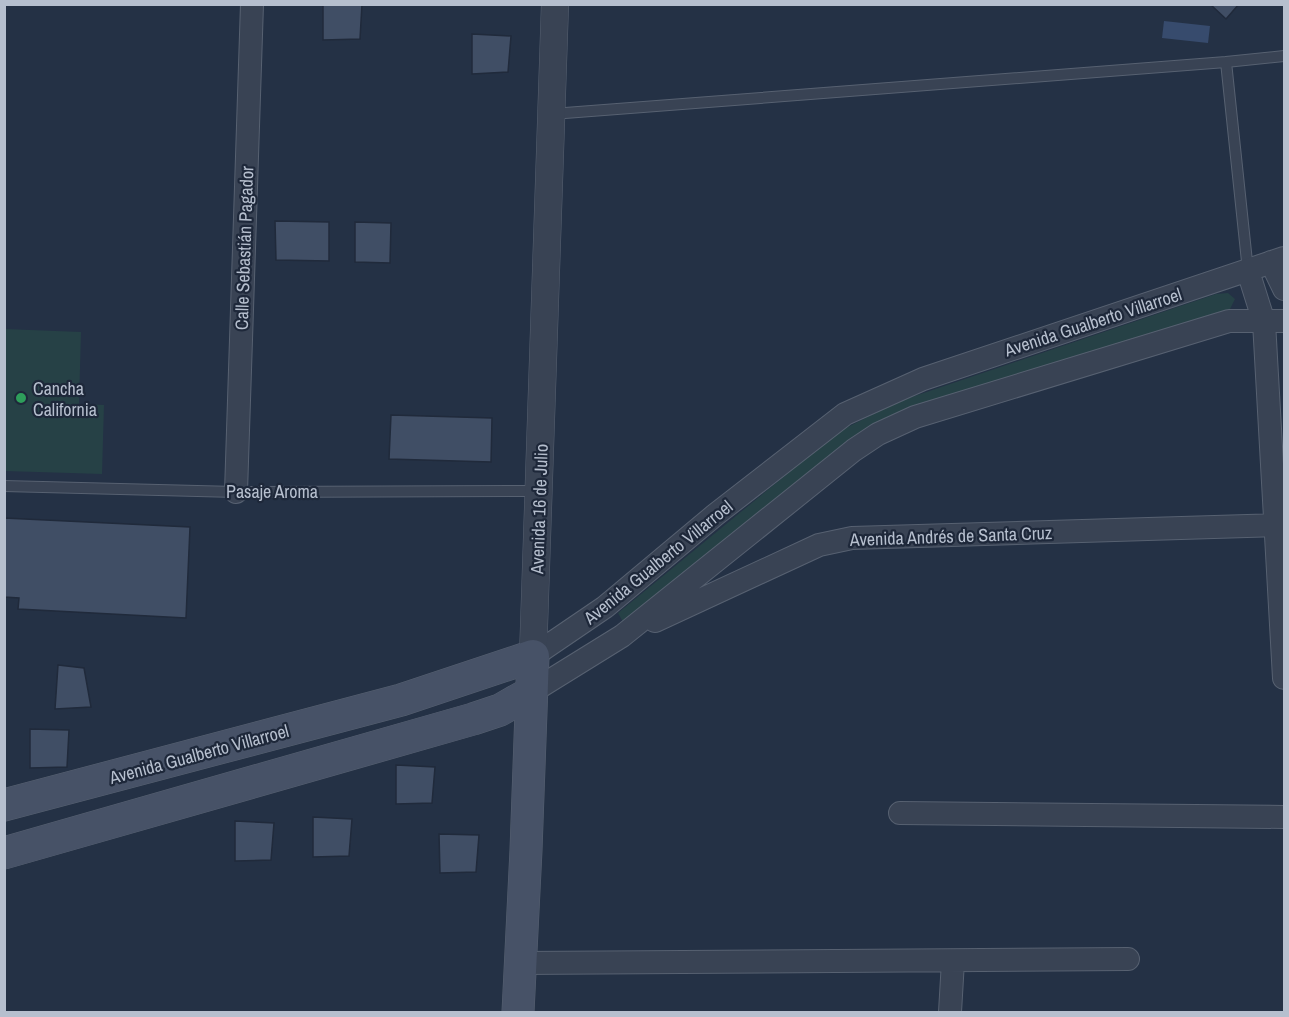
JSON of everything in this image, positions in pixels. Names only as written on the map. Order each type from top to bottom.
[{"type":"main road","name":"Avenida 16 de Julio","points":[[518,1012],[532,656]]},
{"type":"main road","name":"Avenida Gualberto Villarroel","points":[[4,805],[401,700],[532,656]]},
{"type":"main road","name":"Avenida Gualberto Villarroel","points":[[4,853],[473,719],[500,710],[530,693]]},
{"type":"street","name":"Calle Sebastián Pagador","points":[[236,492],[252,4]]},
{"type":"street","name":"Avenida 16 de Julio","points":[[532,656],[540,491],[555,4]]},
{"type":"street","name":"Avenida Gualberto Villarroel","points":[[532,656],[604,607],[716,515],[845,414],[922,379],[1278,260]]},
{"type":"street","points":[[1278,260],[1284,289]]},
{"type":"street","points":[[1248,271],[1274,321],[1284,678]]},
{"type":"street","name":"Avenida Gualberto Villarroel","points":[[530,693],[622,636],[854,450],[878,434],[915,417],[1229,321],[1274,321]]},
{"type":"street","name":"Avenida Andrés de Santa Cruz","points":[[532,656],[622,636],[819,545],[852,538],[1280,536]]},
{"type":"street","points":[[900,813],[1284,817]]},
{"type":"street","points":[[520,963],[1128,959]]},
{"type":"street","points":[[950,1012],[953,961]]},
{"type":"lane","points":[[551,114],[1284,56]]},
{"type":"lane","points":[[1226,62],[1248,271]]},
{"type":"lane","name":"Pasaje Aroma","points":[[4,486],[236,492],[540,491]]},
{"type":"green space","points":[[1228,293],[1235,299],[1230,309],[913,407],[623,622],[618,613],[838,432],[897,402],[1216,294]]},
{"type":"green space","points":[[5,329],[81,332],[79,404],[104,405],[102,474],[5,471]]},
{"type":"water","points":[[1164,21],[1210,26],[1208,43],[1162,38]]},
{"type":"building","points":[[323,4],[362,4],[360,39],[323,40]]},
{"type":"building","points":[[1210,4],[1239,4],[1226,19]]},
{"type":"building","points":[[472,34],[511,36],[508,72],[472,74]]},
{"type":"building","points":[[275,221],[329,222],[329,261],[276,260]]},
{"type":"building","points":[[355,222],[391,223],[390,263],[355,262]]},
{"type":"building","points":[[391,415],[492,418],[491,462],[389,459]]},
{"type":"building","points":[[4,518],[190,527],[186,618],[18,609],[19,598],[4,597]]},
{"type":"building","points":[[58,665],[84,668],[91,707],[55,709]]},
{"type":"building","points":[[30,729],[69,730],[67,767],[30,768]]},
{"type":"building","points":[[396,765],[435,767],[432,803],[396,804]]},
{"type":"building","points":[[313,817],[352,819],[349,856],[313,857]]},
{"type":"building","points":[[235,821],[274,823],[271,860],[235,861]]},
{"type":"building","points":[[439,834],[479,835],[476,872],[440,873]]},
{"type":"place","name":"Cancha California","points":[[21,398]]}]
